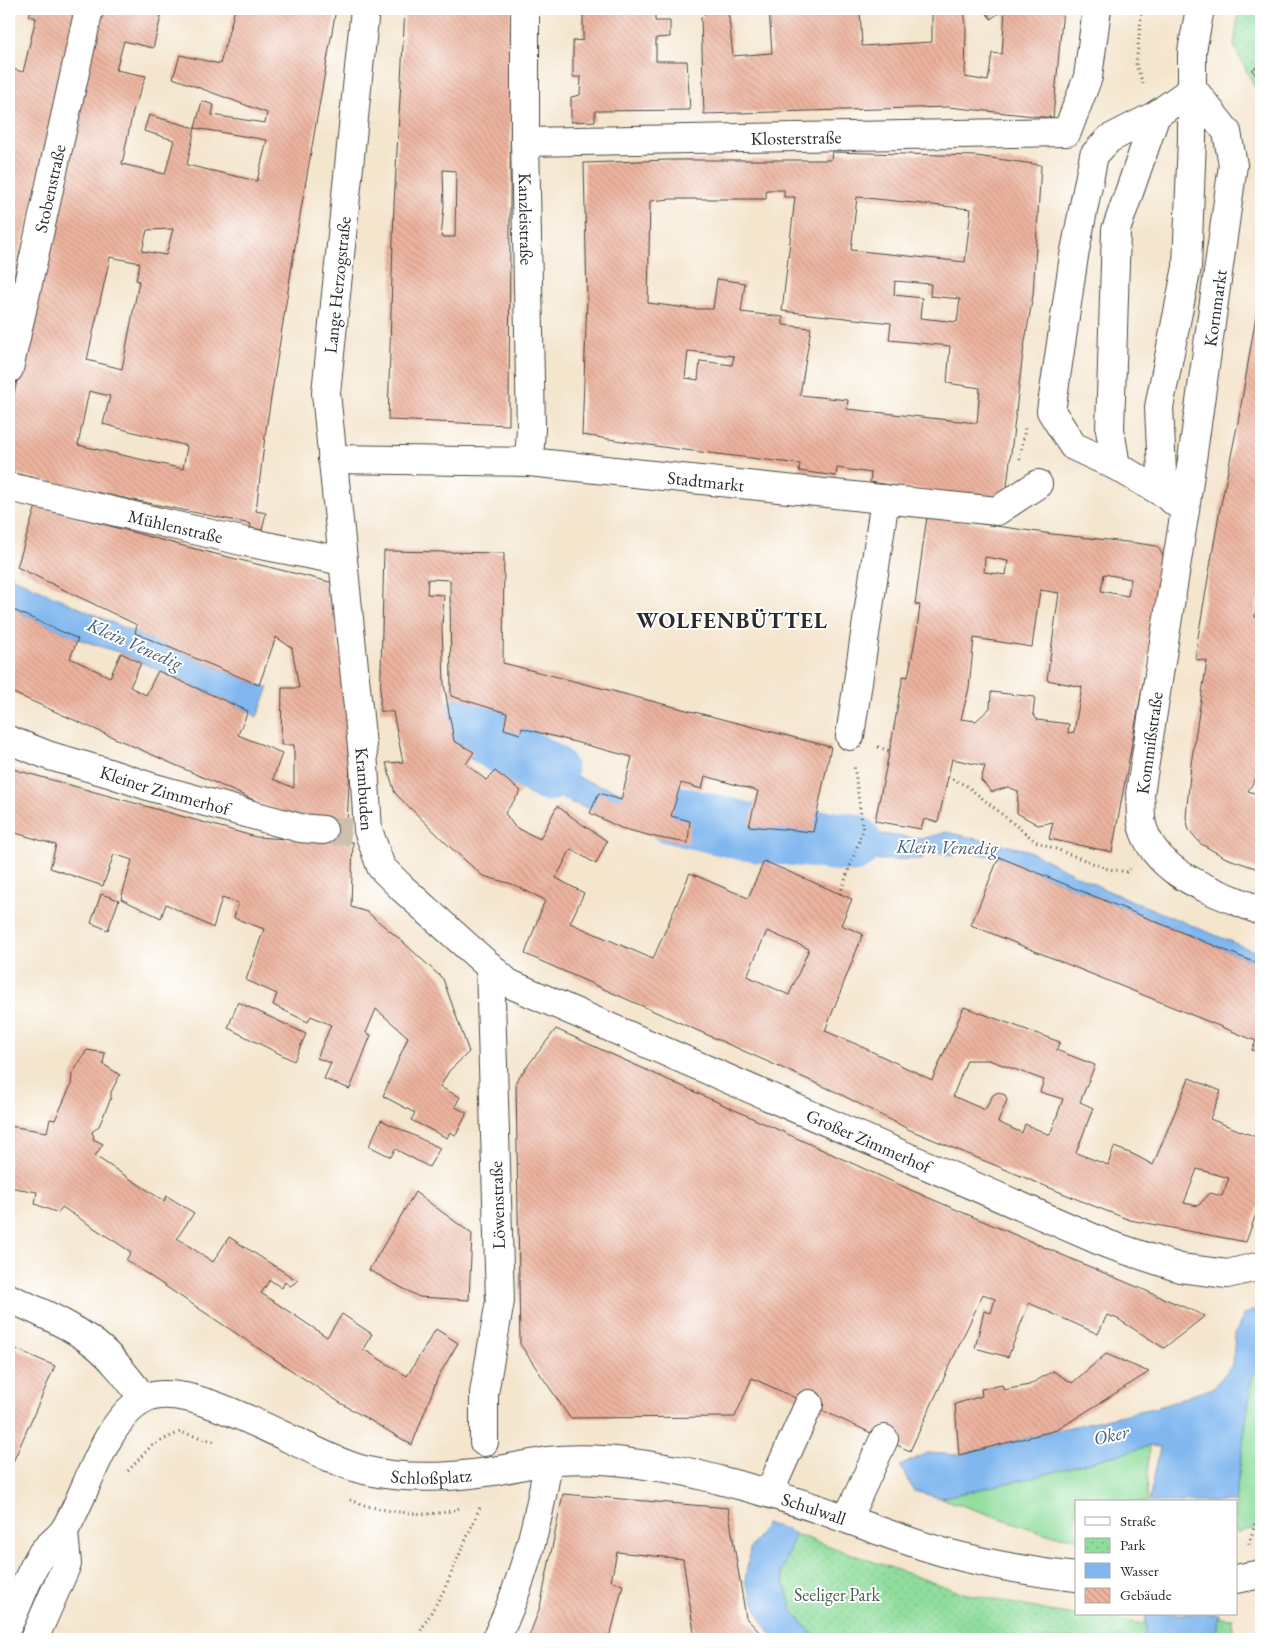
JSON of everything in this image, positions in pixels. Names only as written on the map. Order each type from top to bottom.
[{"type":"street","name":"Stobenstraße","points":[[9,369],[89,9]]},
{"type":"street","name":"Lange Herzogstraße","points":[[343,561],[326,393],[366,9]]},
{"type":"street","name":"Kanzleistraße","points":[[525,9],[525,142],[531,428],[529,462]]},
{"type":"street","name":"Klosterstraße","points":[[525,142],[1067,132],[1088,77],[1097,9]]},
{"type":"street","points":[[1185,510],[1163,493],[1116,466],[1073,446],[1051,411],[1074,256],[1094,156],[1109,139],[1156,115],[1193,89],[1192,51],[1200,9]]},
{"type":"street","name":"Kornmarkt","points":[[1163,493],[1159,407],[1187,267],[1193,89]]},
{"type":"street","name":"Kornmarkt","points":[[1185,510],[1228,213],[1233,166],[1227,132],[1193,89]]},
{"type":"street","points":[[1116,466],[1110,430],[1116,230],[1156,115]]},
{"type":"street","name":"Stadtmarkt","points":[[332,459],[529,462],[996,511],[1038,484]]},
{"type":"street","name":"Mühlenstraße","points":[[9,487],[246,542],[343,561]]},
{"type":"street","points":[[850,736],[885,499]]},
{"type":"street","name":"Kommißstraße","points":[[1185,510],[1140,794],[1142,824],[1150,846],[1167,865],[1186,879],[1261,911]]},
{"type":"street","name":"Krambuden","points":[[343,561],[364,766],[360,831],[381,867],[490,966]]},
{"type":"street","name":"Kleiner Zimmerhof","points":[[9,740],[50,756],[151,787],[300,828],[323,830]]},
{"type":"street","name":"Großer Zimmerhof","points":[[490,966],[508,982],[1107,1244],[1180,1268],[1228,1274],[1261,1266]]},
{"type":"street","name":"Löwenstraße","points":[[484,1442],[484,1393],[500,1301],[490,966]]},
{"type":"street","points":[[9,1298],[71,1328],[96,1345],[119,1368],[144,1400]]},
{"type":"street","name":"Schloßplatz","points":[[9,1623],[40,1554],[64,1532],[106,1444],[118,1424],[131,1408],[144,1400],[166,1395],[191,1398],[220,1407],[319,1454],[361,1470],[386,1474],[440,1477],[483,1473],[548,1461]]},
{"type":"street","points":[[769,1493],[808,1404]]},
{"type":"street","points":[[848,1519],[884,1439]]},
{"type":"street","name":"Schulwall","points":[[548,1461],[592,1458],[674,1469],[769,1493],[924,1546],[986,1563],[1075,1578]]},
{"type":"street","points":[[496,1639],[506,1620],[531,1544],[548,1461]]},
{"type":"street","points":[[34,1639],[67,1564],[64,1532]]},
{"type":"path","points":[[1136,65],[1142,9]]},
{"type":"path","points":[[840,894],[863,830],[850,736]]},
{"type":"path","points":[[948,777],[967,786],[1035,841],[1108,869],[1128,872],[1150,846]]},
{"type":"path","points":[[126,1476],[152,1444],[180,1432],[224,1445]]},
{"type":"path","points":[[416,1639],[444,1590],[484,1497]]},
{"type":"path","points":[[347,1499],[356,1503],[413,1515],[452,1512],[460,1508]]},
{"type":"path","points":[[1252,1576],[1248,1545],[1261,1504]]},
{"type":"green space","points":[[1239,9],[1261,9],[1261,100],[1234,46]]},
{"type":"green space","points":[[1261,1366],[1261,1527],[1238,1533],[1238,1500],[1235,1500],[1252,1377]]},
{"type":"green space","points":[[1149,1446],[1147,1500],[1075,1500],[1075,1538],[1050,1535],[940,1498],[1043,1475]]},
{"type":"green space","name":"Seeliger Park","points":[[795,1534],[963,1593],[1075,1616],[1146,1624],[1218,1617],[1233,1618],[1233,1639],[816,1639],[793,1611],[781,1573]]},
{"type":"water","points":[[9,573],[16,579],[135,633],[259,685],[269,687],[257,717],[248,711],[121,653],[78,639],[9,608]]},
{"type":"water","points":[[449,718],[550,762],[586,781],[758,835],[855,831],[921,839],[946,832],[1027,850],[1106,890],[1261,954],[1261,965],[999,857],[956,851],[954,856],[926,849],[922,859],[756,862],[694,840],[572,803],[453,737]]},
{"type":"water","name":"Oker","points":[[1261,1306],[1261,1366],[1252,1377],[1235,1500],[1149,1500],[1160,1447],[1149,1446],[1043,1475],[940,1498],[914,1491],[900,1466],[927,1453],[959,1455],[1166,1405],[1213,1388],[1233,1364],[1235,1334],[1244,1315]]},
{"type":"water","points":[[766,1524],[783,1528],[795,1534],[781,1573],[793,1611],[816,1639],[775,1639],[762,1621],[745,1581],[750,1549]]},
{"type":"water","points":[[1146,1616],[1219,1616],[1215,1639],[1145,1639]]},
{"type":"building","points":[[31,9],[80,9],[9,298],[9,68],[23,72],[36,18],[29,16]]},
{"type":"building","points":[[101,9],[148,9],[162,13],[153,48],[124,41],[116,70],[146,76],[133,111],[122,164],[165,174],[174,140],[144,131],[149,115],[195,128],[202,101],[214,105],[212,115],[265,123],[267,113],[173,78],[180,55],[220,64],[235,9],[336,9],[300,215],[265,436],[256,511],[266,513],[262,530],[250,528],[251,524],[70,487],[10,472],[9,416]],"holes":[[[195,128],[267,140],[257,181],[187,165]],[[173,229],[166,255],[142,251],[147,230]],[[110,257],[140,263],[136,280],[139,281],[122,369],[87,360]],[[89,391],[110,396],[103,424],[187,446],[183,469],[78,445]]]},
{"type":"building","points":[[405,9],[511,9],[509,425],[388,420],[394,204]],"holes":[[[443,170],[456,171],[455,237],[441,237],[444,206]]]},
{"type":"building","points":[[583,9],[655,9],[655,21],[670,21],[670,37],[656,38],[656,61],[687,61],[690,110],[595,111],[595,121],[571,122],[571,97],[580,95],[581,77],[573,77],[573,41],[583,40]]},
{"type":"building","points":[[710,9],[728,9],[733,56],[772,53],[769,9],[860,9],[862,46],[932,42],[932,9],[964,9],[966,27],[965,77],[988,81],[992,53],[1002,54],[1005,9],[1063,9],[1053,118],[948,107],[704,114],[701,18]]},
{"type":"building","points":[[987,9],[1004,9],[991,19],[985,11]]},
{"type":"building","points":[[1261,63],[1261,83],[1252,70]]},
{"type":"building","points":[[832,152],[976,156],[1041,165],[1033,295],[1023,353],[1005,502],[870,482],[871,473],[837,468],[836,476],[799,471],[800,464],[582,435],[587,299],[584,163],[669,160],[831,160]],"holes":[[[766,190],[784,190],[784,197],[795,197],[782,311],[891,323],[889,340],[950,346],[947,383],[980,388],[977,423],[847,409],[848,400],[800,395],[811,328],[783,325],[783,317],[741,312],[745,283],[717,279],[713,309],[694,309],[648,303],[650,201],[670,199],[766,199]],[[857,197],[971,209],[965,262],[851,250]],[[895,281],[931,284],[930,296],[960,299],[957,322],[920,318],[922,298],[894,295]],[[688,351],[734,356],[732,365],[700,361],[698,380],[685,378]]]},
{"type":"building","points":[[1260,292],[1261,602],[1257,601],[1255,617],[1261,619],[1261,770],[1248,791],[1261,795],[1261,870],[1226,858],[1201,844],[1189,830],[1186,817],[1191,764],[1207,661],[1195,659],[1198,637]]},
{"type":"building","points":[[36,506],[191,548],[334,583],[337,643],[350,689],[351,746],[346,842],[353,842],[351,907],[367,912],[443,979],[469,1052],[449,1071],[440,1087],[460,1097],[455,1107],[467,1113],[456,1135],[450,1132],[447,1138],[411,1120],[415,1113],[383,1096],[408,1037],[376,1009],[366,1033],[371,1035],[350,1089],[324,1079],[331,1063],[317,1058],[331,1025],[311,1016],[308,1022],[273,1005],[277,994],[246,980],[264,929],[234,918],[238,903],[222,898],[213,928],[166,904],[161,918],[121,899],[132,860],[114,854],[103,886],[50,868],[56,845],[9,831],[9,768],[256,837],[330,842],[331,819],[297,817],[265,805],[9,691],[9,608],[78,639],[70,658],[110,677],[121,653],[141,663],[130,687],[146,695],[158,671],[248,711],[238,735],[282,753],[273,779],[294,788],[294,745],[281,745],[282,688],[299,688],[292,648],[276,637],[259,685],[135,633],[137,625],[17,567]]},
{"type":"building","points":[[927,516],[1052,534],[1157,546],[1164,557],[1158,602],[1112,852],[1049,839],[1053,822],[1038,825],[1017,813],[1018,791],[1008,787],[992,792],[981,780],[985,766],[952,759],[938,822],[924,819],[921,829],[875,821],[903,676],[908,677],[917,630],[920,605],[915,604]],"holes":[[[985,557],[1008,561],[1006,575],[984,572]],[[1104,574],[1131,579],[1128,596],[1101,591]],[[1040,590],[1059,593],[1047,680],[1082,687],[1074,732],[1068,733],[1069,724],[1037,720],[1033,714],[1035,697],[991,692],[990,708],[976,721],[961,719],[969,688],[974,638],[1032,647]]]},
{"type":"building","points":[[384,551],[504,553],[503,663],[831,747],[813,832],[749,826],[758,791],[705,776],[702,789],[681,783],[671,816],[690,821],[688,843],[621,828],[590,813],[599,793],[621,800],[632,757],[522,728],[520,734],[504,729],[507,713],[451,696],[450,580],[428,579],[427,594],[444,595],[442,626],[444,684],[454,741],[474,752],[466,764],[486,780],[495,771],[521,791],[505,813],[515,827],[540,839],[557,806],[607,841],[596,864],[571,849],[556,878],[584,893],[570,923],[653,959],[690,873],[748,898],[764,861],[852,899],[841,925],[863,934],[825,1031],[932,1080],[964,1007],[1060,1042],[1056,1050],[1095,1065],[1080,1102],[1093,1108],[1076,1153],[1108,1165],[1114,1147],[1135,1155],[1153,1165],[1189,1078],[1221,1091],[1210,1119],[1261,1139],[1261,1200],[1246,1242],[1130,1220],[1091,1205],[910,1130],[836,1092],[525,954],[545,900],[512,884],[483,876],[450,847],[395,793],[386,763],[403,762],[393,712],[380,711]],"holes":[[[767,931],[809,949],[789,995],[747,976]],[[967,1060],[989,1060],[1044,1080],[1040,1092],[1063,1099],[1050,1135],[1025,1124],[1022,1133],[998,1122],[1007,1100],[1005,1095],[998,1092],[993,1095],[985,1110],[953,1096]],[[1197,1169],[1229,1178],[1222,1196],[1210,1193],[1198,1206],[1184,1203]]]},
{"type":"building","points":[[999,857],[1261,965],[1261,1053],[1252,1050],[1256,1041],[971,925]]},
{"type":"building","points":[[101,894],[119,900],[108,930],[91,923]]},
{"type":"building","points":[[238,1002],[306,1034],[294,1061],[228,1028]]},
{"type":"building","points":[[556,1029],[922,1195],[1205,1316],[1164,1348],[1118,1319],[1107,1315],[1098,1334],[1029,1303],[1008,1357],[975,1348],[984,1311],[991,1313],[995,1299],[983,1294],[910,1451],[752,1378],[735,1417],[570,1418],[520,1344],[516,1081]]},
{"type":"building","points":[[87,1050],[105,1053],[103,1064],[120,1075],[111,1092],[111,1098],[99,1126],[92,1132],[93,1139],[103,1144],[95,1156],[164,1201],[167,1196],[194,1213],[177,1238],[213,1262],[229,1237],[298,1281],[290,1286],[285,1282],[282,1288],[270,1280],[261,1293],[327,1337],[342,1314],[372,1334],[363,1349],[407,1376],[436,1329],[458,1343],[438,1377],[412,1445],[339,1402],[126,1260],[131,1252],[62,1207],[58,1213],[35,1204],[37,1192],[9,1187],[9,1126],[47,1132],[50,1119],[55,1120],[71,1085],[72,1074]]},
{"type":"building","points":[[381,1120],[440,1148],[429,1167],[395,1149],[391,1157],[369,1146]]},
{"type":"building","points":[[415,1192],[472,1234],[469,1300],[419,1297],[369,1270]]},
{"type":"building","points":[[9,1346],[55,1366],[9,1471]]},
{"type":"building","points":[[1106,1354],[1149,1372],[1057,1430],[959,1455],[955,1404],[982,1396],[981,1389],[1002,1385],[1004,1390],[1029,1385],[1053,1371],[1072,1383]]},
{"type":"building","points":[[563,1494],[728,1508],[746,1618],[766,1639],[695,1639],[683,1559],[617,1552],[611,1581],[623,1585],[612,1629],[607,1639],[528,1639],[540,1607]]},
{"type":"waterway","name":"Klein Venedig","points":[[468,724],[548,772]]},
{"type":"waterway","name":"Klein Venedig","points":[[672,814],[744,831],[852,843]]},
{"type":"tunnel","points":[[323,830],[353,832]]},
{"type":"district","name":"WOLFENBÜTTEL","points":[[732,620]]}]
